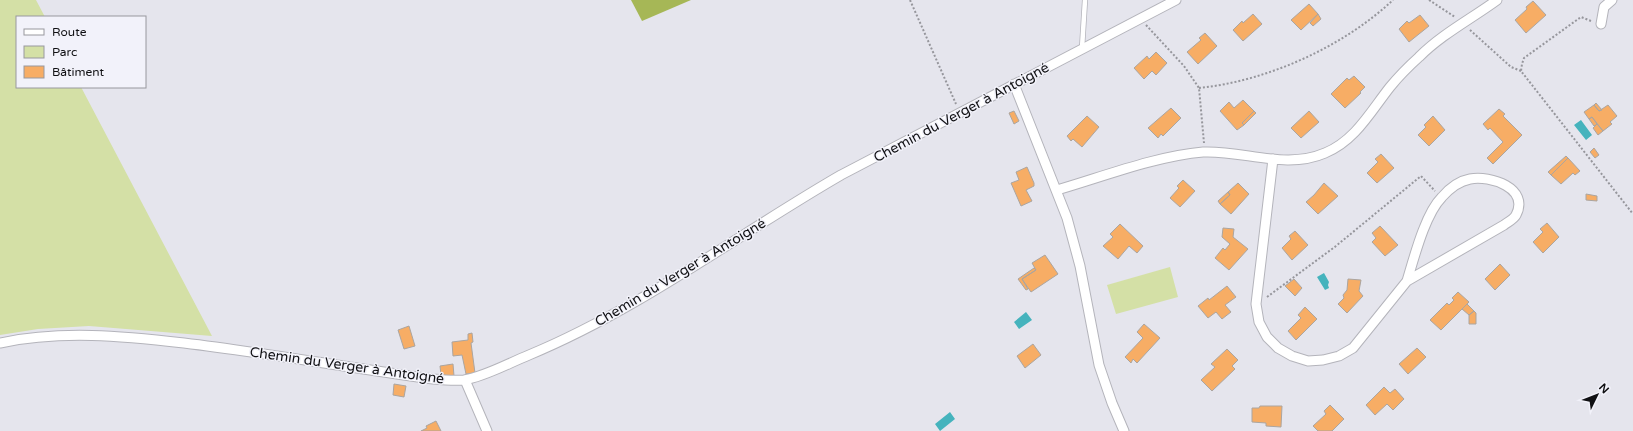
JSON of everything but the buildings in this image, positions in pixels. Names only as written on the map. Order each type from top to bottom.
[{"type":"street","name":"Chemin du Verger à Antoigné","points":[[0,343],[44,336],[114,336],[221,348],[433,379],[465,380],[482,375],[555,344],[592,325],[670,282],[817,189],[1176,0]]},
{"type":"street","points":[[1057,190],[1184,154],[1204,152],[1298,160],[1312,158],[1337,148],[1348,140],[1357,130],[1391,86],[1411,65],[1441,38],[1497,0]]},
{"type":"street","points":[[1601,24],[1604,7],[1612,0]]},
{"type":"street","points":[[1014,84],[1067,218],[1080,266],[1099,365],[1112,403],[1124,431]]},
{"type":"street","points":[[1273,159],[1256,304],[1259,322],[1267,337],[1278,348],[1292,356],[1308,361],[1323,360],[1339,356],[1353,348],[1407,281],[1504,225],[1515,217],[1519,207],[1516,196],[1509,186],[1498,181],[1482,178],[1469,179],[1454,186],[1441,198],[1432,211],[1417,246],[1407,281]]},
{"type":"street","points":[[465,380],[487,431]]},
{"type":"lane","points":[[1082,49],[1085,0]]},
{"type":"path","points":[[910,0],[959,113]]},
{"type":"path","points":[[1199,88],[1238,82],[1292,64],[1351,32],[1393,0]]},
{"type":"path","points":[[1430,0],[1462,23],[1511,67],[1521,71],[1633,214]]},
{"type":"path","points":[[1521,71],[1524,58],[1580,17],[1601,24]]},
{"type":"path","points":[[1140,19],[1184,66],[1199,88],[1204,152]]},
{"type":"path","points":[[1256,304],[1342,242],[1421,176],[1441,198]]},
{"type":"green space","points":[[0,0],[36,0],[44,16],[16,16],[16,88],[82,88],[212,336],[89,326],[38,329],[0,335]]},
{"type":"green space","points":[[631,0],[691,0],[642,21]]},
{"type":"green space","points":[[1170,267],[1178,297],[1116,314],[1107,285]]},
{"type":"water","points":[[1581,120],[1592,135],[1586,140],[1574,125]]},
{"type":"water","points":[[1324,273],[1329,282],[1329,288],[1325,290],[1317,277]]},
{"type":"water","points":[[1026,312],[1032,320],[1019,329],[1014,322]]},
{"type":"water","points":[[950,412],[955,419],[940,431],[935,424]]}]
